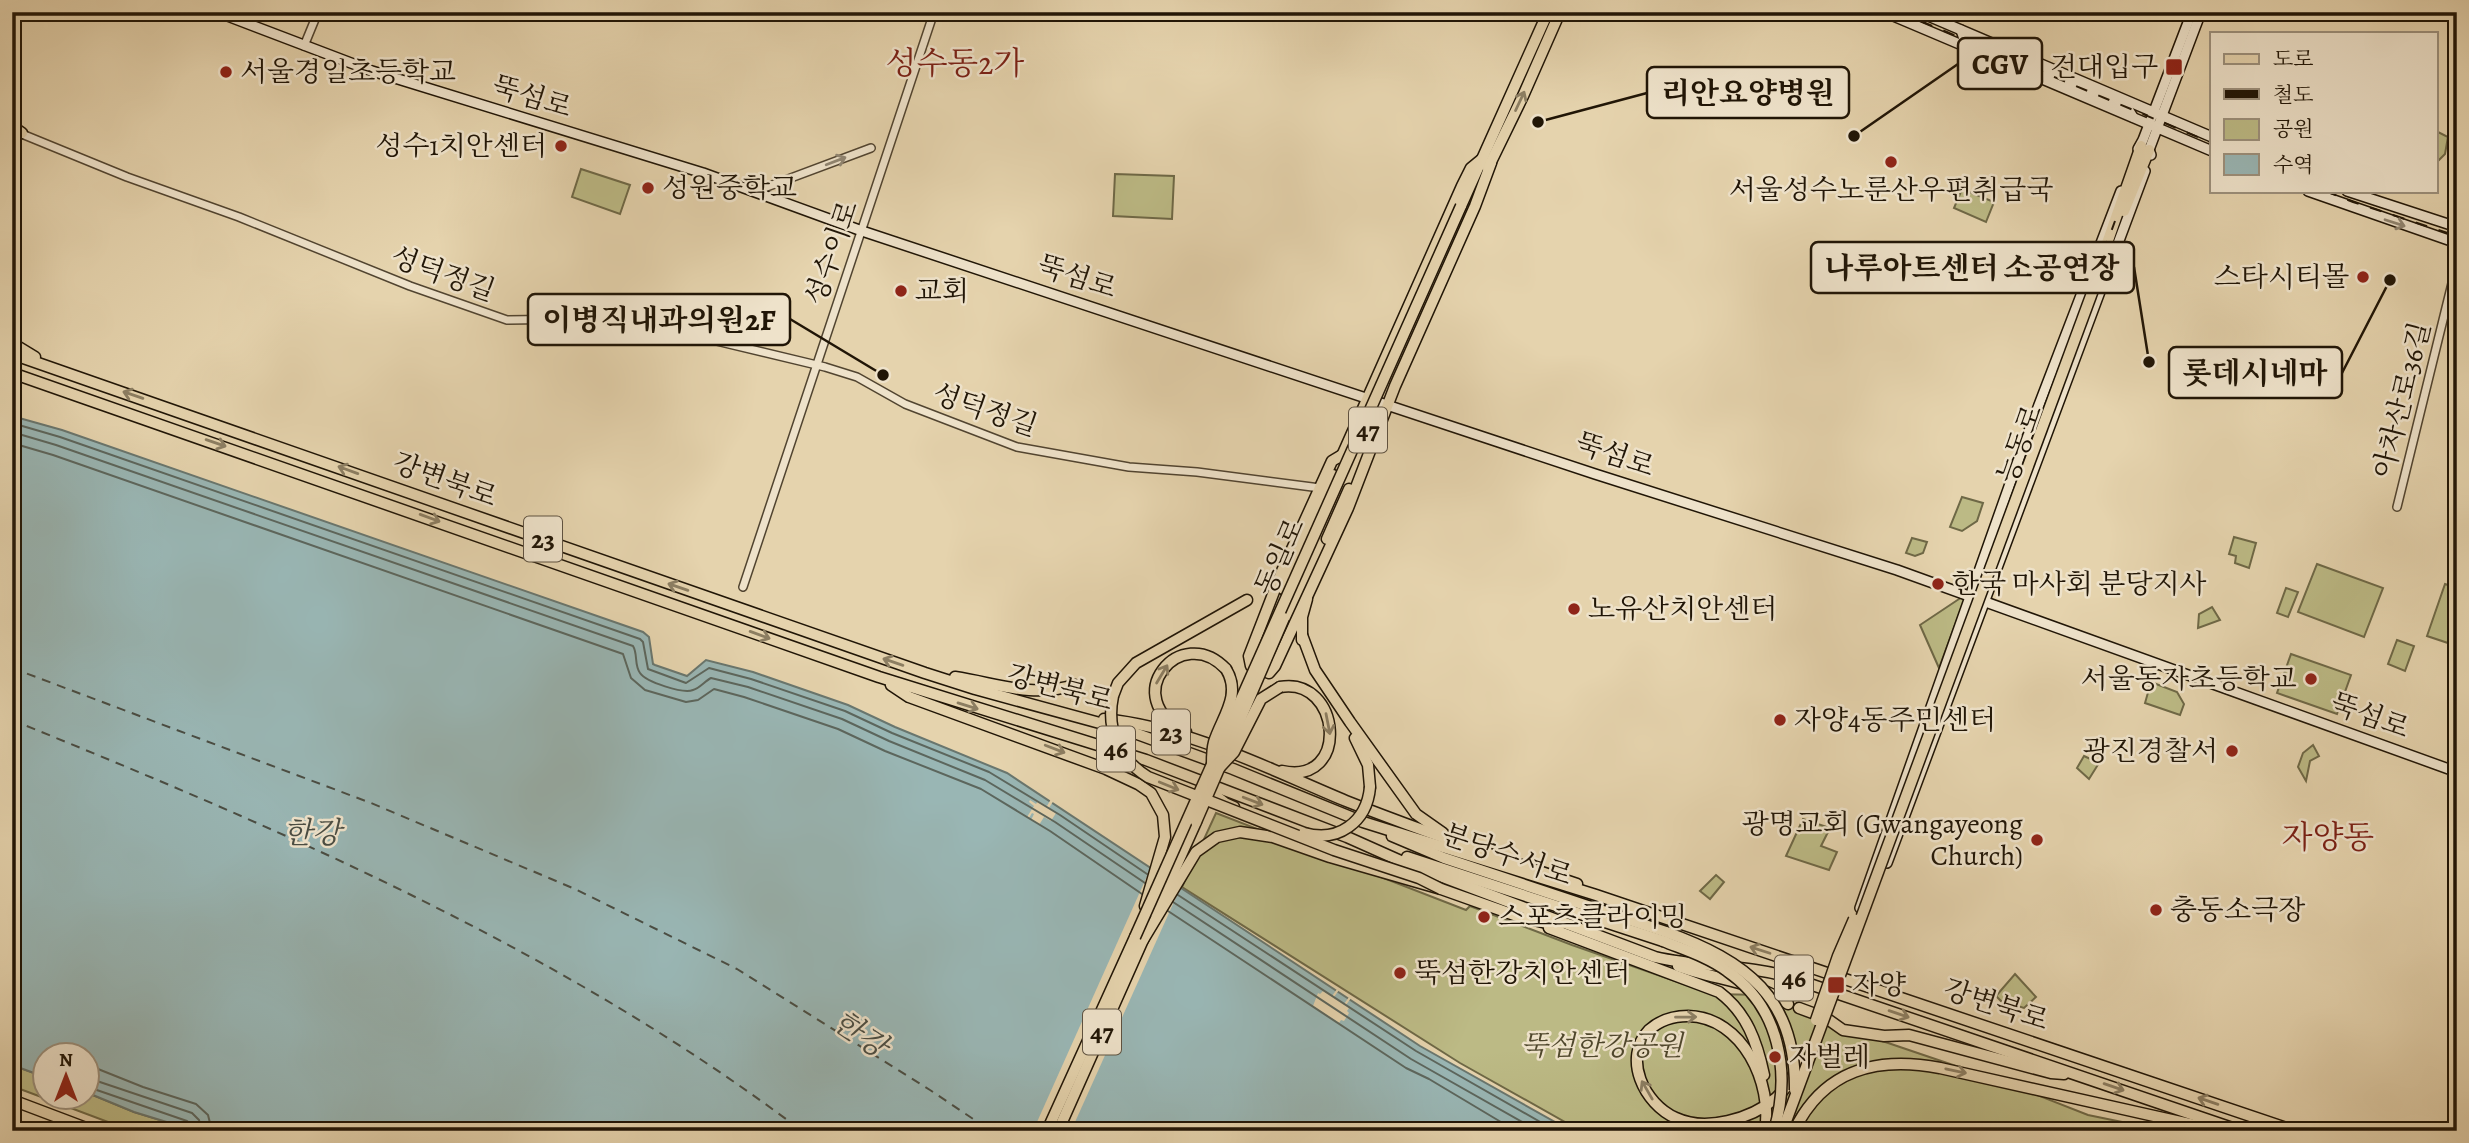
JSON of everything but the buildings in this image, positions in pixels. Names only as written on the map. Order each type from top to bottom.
[{"type":"main road","name":"뚝섬로","points":[[217,12],[372,71],[756,191],[862,231],[1971,596],[2457,772]]},
{"type":"main road","name":"동일로","points":[[1307,600],[1356,490],[1355,485],[1390,405],[1395,386],[1475,206],[1486,161],[1548,12]]},
{"type":"main road","name":"동일로","points":[[1057,1125],[1464,207],[1560,12]]},
{"type":"main road","points":[[1884,12],[1960,37],[2133,108],[2210,136]]},
{"type":"main road","points":[[1919,12],[1960,37],[2134,119],[2210,150]]},
{"type":"main road","name":"능동로","points":[[2145,148],[2192,12]]},
{"type":"main road","name":"능동로","points":[[2158,115],[2201,12]]},
{"type":"main road","points":[[2133,108],[2134,119]]},
{"type":"main road","points":[[1765,1093],[1756,1068],[1742,1045],[1726,1030],[1702,1018],[1677,1016],[1661,1022],[1648,1031],[1639,1046],[1637,1065],[1647,1093],[1667,1113],[1693,1123],[1727,1121],[1749,1114],[1775,1098],[1794,1075],[1838,956],[1867,889],[2145,148]]},
{"type":"main road","name":"능동로","points":[[2145,148],[2151,156],[1876,890],[1862,910],[1866,887],[2045,388],[2135,151],[2145,148]]},
{"type":"main road","points":[[1307,600],[1273,670],[1266,673],[1251,666],[1249,656],[1282,571],[1342,455],[1471,167],[1486,161]]},
{"type":"main road","points":[[2311,192],[2457,243]]},
{"type":"main road","points":[[2350,192],[2457,227]]},
{"type":"main road","points":[[1787,1128],[2108,247]]},
{"type":"main road","points":[[12,343],[44,363]]},
{"type":"main road","name":"강변북로","points":[[12,354],[925,673],[1174,747],[1363,822],[1595,895],[2295,1131]]},
{"type":"main road","name":"강변북로","points":[[12,373],[880,677],[974,708],[1100,744],[1189,775],[1404,862],[1639,951],[1689,964],[1777,973],[2241,1131]]},
{"type":"main road","points":[[1267,650],[1294,614],[1350,488],[1355,485]]},
{"type":"main road","points":[[1267,650],[1267,628],[1322,493]]},
{"type":"main road","points":[[1247,600],[1136,663],[1118,683],[1111,716],[1115,738],[1128,761],[1148,777],[1334,850],[1419,878],[1441,889]]},
{"type":"main road","points":[[1189,775],[1225,803],[1314,836],[1339,833],[1352,826],[1361,815],[1368,801],[1370,787],[1365,758],[1357,741],[1313,674],[1305,654],[1302,617],[1307,600]]},
{"type":"main road","points":[[1302,635],[1315,670],[1416,814],[1438,831],[1489,852]]},
{"type":"main road","points":[[1202,741],[1175,726],[1163,716],[1156,704],[1156,683],[1167,664],[1187,654],[1205,655],[1217,660],[1226,669],[1231,680],[1232,699],[1214,744],[1216,766]]},
{"type":"main road","points":[[925,673],[1031,691],[1055,690],[1075,685]]},
{"type":"main road","name":"23","points":[[880,677],[909,697],[1094,764],[1131,780],[1150,793],[1163,815],[1165,836],[1139,939]]},
{"type":"main road","name":"23","points":[[1075,716],[1135,722],[1202,741],[1263,765],[1284,771],[1303,772],[1322,760],[1329,744],[1329,724],[1321,704],[1310,692],[1298,687],[1280,687],[1261,699],[1234,752],[1216,766]]},
{"type":"main road","points":[[1263,765],[1416,829],[1580,885],[1595,895]]},
{"type":"main road","name":"분당수서로","points":[[1363,822],[1411,846],[1665,937],[1723,968],[1740,981],[1761,1005],[1776,1037],[1782,1070],[1782,1096],[1774,1131]]},
{"type":"main road","points":[[1139,939],[1196,852],[1217,837],[1230,833],[1262,834],[1441,889],[1707,986],[1727,998],[1742,1014],[1753,1035],[1765,1076],[1768,1116],[1765,1131]]},
{"type":"main road","name":"분당수서로","points":[[1347,837],[1706,948],[1730,960],[1754,979],[1772,1001],[1788,1036],[1795,1073],[1795,1091],[1787,1128]]},
{"type":"main road","points":[[1517,916],[1594,934]]},
{"type":"main road","points":[[1639,951],[1702,976],[1770,992],[1794,1006],[1826,1018],[1843,1030],[1884,1036],[1909,1035],[2051,1073],[2085,1077]]},
{"type":"main road","points":[[1787,1128],[1839,1079],[1871,1066],[1895,1063],[1940,1068],[2221,1131]]},
{"type":"main road","points":[[12,1100],[93,1131]]},
{"type":"main road","name":"47","points":[[1047,1131],[1057,1125]]},
{"type":"street","points":[[304,46],[318,12]]},
{"type":"street","name":"성수이로","points":[[743,587],[934,12]]},
{"type":"street","name":"성덕정길","points":[[15,130],[127,177],[239,217],[410,286],[507,320],[592,317],[683,333],[857,377],[900,402],[1017,447],[1129,467],[1197,472],[1322,493]]},
{"type":"street","points":[[756,191],[871,148]]},
{"type":"street","name":"아차산로36길","points":[[2397,508],[2457,262]]},
{"type":"green space","points":[[2438,132],[2448,137],[2445,154],[2438,161]]},
{"type":"green space","points":[[581,169],[630,185],[620,214],[572,197]]},
{"type":"green space","points":[[1115,174],[1174,176],[1172,219],[1113,216]]},
{"type":"green space","points":[[1962,189],[1994,202],[1986,222],[1954,208]]},
{"type":"green space","points":[[1962,497],[1983,503],[1977,521],[1962,531],[1950,527]]},
{"type":"green space","points":[[2234,537],[2256,543],[2249,568],[2235,563],[2236,556],[2229,554]]},
{"type":"green space","points":[[1912,538],[1927,542],[1923,553],[1915,556],[1906,553]]},
{"type":"green space","points":[[2317,564],[2383,588],[2364,637],[2298,612]]},
{"type":"green space","points":[[2445,584],[2457,588],[2457,646],[2427,636]]},
{"type":"green space","points":[[2286,588],[2298,592],[2288,617],[2277,613]]},
{"type":"green space","points":[[1962,597],[1965,598],[1939,668],[1920,625]]},
{"type":"green space","points":[[2212,607],[2220,620],[2198,628],[2199,614]]},
{"type":"green space","points":[[2397,640],[2414,646],[2405,671],[2388,664]]},
{"type":"green space","points":[[2291,654],[2351,675],[2337,714],[2277,693]]},
{"type":"green space","points":[[2151,682],[2177,692],[2184,704],[2180,715],[2145,703]]},
{"type":"green space","points":[[2313,745],[2319,756],[2310,761],[2306,781],[2298,767],[2303,753]]},
{"type":"green space","points":[[2084,756],[2099,763],[2089,779],[2077,768]]},
{"type":"green space","name":"뚝섬한강공원","points":[[1216,813],[1466,910],[1470,906],[1712,994],[1763,995],[1841,1027],[2009,1084],[2088,1115],[2166,1131],[1581,1131],[1460,1063],[1182,887]]},
{"type":"green space","points":[[1803,819],[1830,828],[1821,846],[1837,852],[1829,870],[1786,856]]},
{"type":"green space","points":[[1716,875],[1724,882],[1710,899],[1700,891]]},
{"type":"green space","points":[[2015,974],[2036,997],[2024,1008],[2001,1001],[1996,996]]},
{"type":"green space","points":[[12,1065],[32,1072],[32,1094],[12,1086]]},
{"type":"green space","points":[[102,1099],[134,1112],[196,1131],[132,1131],[81,1112],[102,1112]]},
{"type":"water","name":"한강","points":[[12,416],[62,430],[643,632],[649,637],[655,665],[687,676],[706,660],[753,672],[848,705],[1007,773],[1420,1046],[1571,1131],[196,1131],[134,1112],[102,1099],[102,1042],[32,1042],[32,1072],[12,1065]]},
{"type":"pier","points":[[1051,799],[1054,800],[1049,808],[1056,813],[1051,821],[1044,817],[1039,825],[1031,820],[1034,814],[1027,817],[1034,806],[1030,800],[1047,806]]},
{"type":"pier","points":[[1152,865],[1182,884],[1071,1131],[1033,1131]]},
{"type":"pier","points":[[1339,990],[1334,997],[1344,1004],[1351,998],[1346,1005],[1349,1013],[1344,1021],[1339,1023],[1313,1006],[1318,993],[1323,991],[1332,996]]},
{"type":"ferry route","points":[[12,668],[371,803],[575,889],[737,969],[991,1131]]},
{"type":"ferry route","points":[[12,720],[320,851],[520,951],[617,1006],[711,1066],[802,1131]]},
{"type":"railway","points":[[1899,12],[2210,142]]},
{"type":"railway","points":[[2328,192],[2457,236]]},
{"type":"railway","points":[[1781,1131],[2115,221]]},
{"type":"place","name":"건대입구","points":[[2174,67]]},
{"type":"place","name":"서울경일초등학교","points":[[226,72]]},
{"type":"place","name":"리안요양병원","points":[[1538,122]]},
{"type":"place","name":"CGV","points":[[1854,136]]},
{"type":"place","name":"성수1치안센터","points":[[561,146]]},
{"type":"place","name":"서울성수노룬산우편취급국","points":[[1891,162]]},
{"type":"place","name":"성원중학교","points":[[648,188]]},
{"type":"place","name":"스타시티몰","points":[[2363,277]]},
{"type":"place","name":"롯데시네마","points":[[2390,280]]},
{"type":"place","name":"교회","points":[[901,291]]},
{"type":"place","name":"나루아트센터 소공연장","points":[[2149,362]]},
{"type":"place","name":"이병직내과의원2F","points":[[883,375]]},
{"type":"place","name":"한국 마사회 분당지사","points":[[1938,584]]},
{"type":"place","name":"노유산치안센터","points":[[1574,609]]},
{"type":"place","name":"서울동자초등학교","points":[[2311,679]]},
{"type":"place","name":"자양4동주민센터","points":[[1780,720]]},
{"type":"place","name":"광진경찰서","points":[[2232,751]]},
{"type":"place","name":"광명교회 (Gwangayeong Church)","points":[[2037,840]]},
{"type":"place","name":"충동소극장","points":[[2156,910]]},
{"type":"place","name":"스포츠클라이밍","points":[[1484,917]]},
{"type":"place","name":"뚝섬한강치안센터","points":[[1400,973]]},
{"type":"place","name":"자양","points":[[1836,985]]},
{"type":"place","name":"자벌레","points":[[1775,1057]]},
{"type":"district","name":"성수동2가","points":[[955,63]]},
{"type":"district","name":"자양동","points":[[2328,837]]}]
